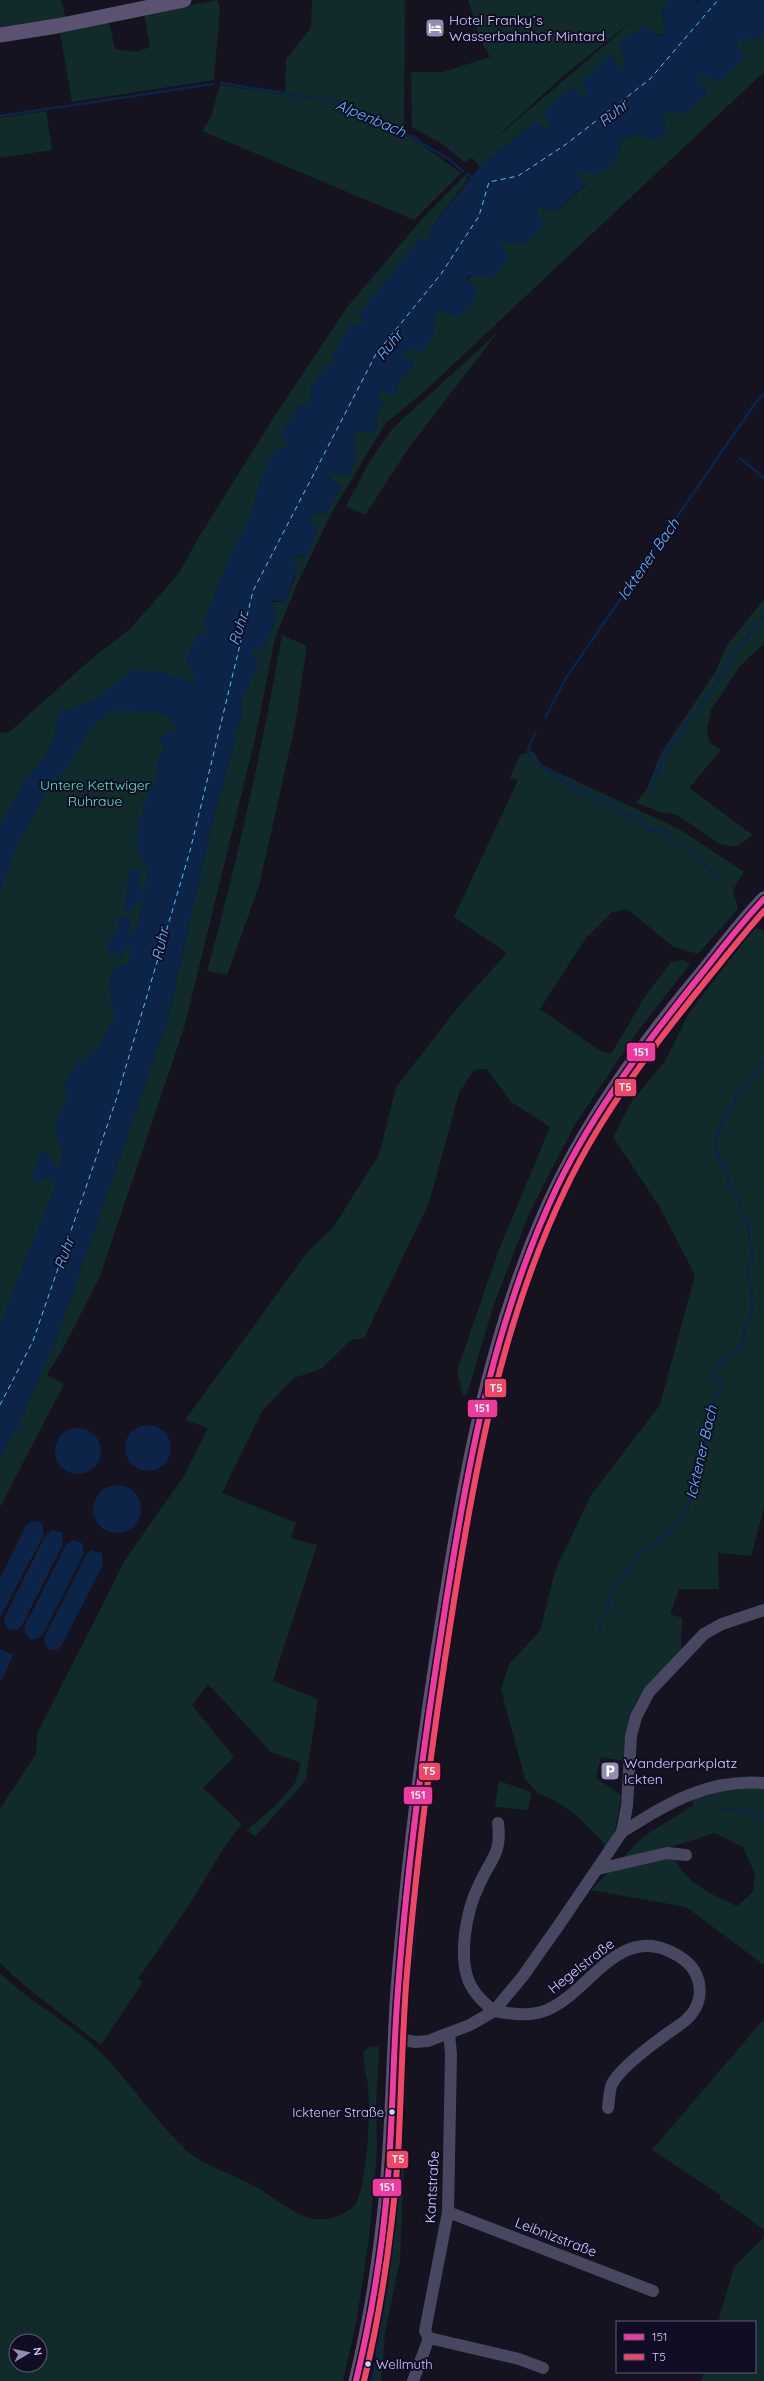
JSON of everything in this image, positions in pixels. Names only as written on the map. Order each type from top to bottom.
[{"type":"main road","points":[[0,35],[57,26],[184,0]]},
{"type":"main road","points":[[356,2381],[369,2323],[386,2207],[395,2038],[412,1838],[434,1675],[460,1505],[480,1411],[516,1287],[545,1214],[576,1150],[620,1079],[666,1016],[764,899]]},
{"type":"street","points":[[622,1832],[629,1774],[631,1736],[636,1717],[649,1692],[704,1634],[722,1624],[764,1610]]},
{"type":"street","points":[[395,2038],[415,2042],[449,2034],[470,2025],[494,2011],[523,1976],[622,1832],[670,1802],[691,1793],[737,1783],[764,1783]]},
{"type":"street","points":[[494,2011],[482,2002],[470,1985],[465,1967],[465,1936],[468,1916],[478,1886],[498,1849],[498,1822]]},
{"type":"street","points":[[598,1869],[667,1853],[686,1855]]},
{"type":"street","name":"Hegelstraße","points":[[494,2011],[519,2015],[548,2010],[560,2002],[612,1958],[632,1948],[648,1946],[665,1949],[685,1960],[693,1968],[698,1978],[700,1991],[697,2005],[687,2020],[644,2051],[613,2084],[608,2108]]},
{"type":"street","name":"Kantstraße","points":[[413,2381],[429,2338],[425,2327],[448,2212],[451,2054],[449,2034]]},
{"type":"street","name":"Leibnizstraße","points":[[448,2212],[653,2291]]},
{"type":"street","points":[[429,2338],[519,2359],[543,2368]]},
{"type":"green space","points":[[0,0],[61,0],[66,19],[0,30]]},
{"type":"green space","points":[[217,0],[220,8],[214,80],[72,102],[60,33],[109,22],[115,49],[136,52],[150,47],[144,15]]},
{"type":"green space","points":[[312,0],[405,0],[404,122],[407,134],[461,173],[414,220],[202,131],[211,117],[220,85],[285,95],[286,59],[311,28]]},
{"type":"green space","points":[[468,0],[670,0],[661,10],[666,33],[620,46],[625,64],[619,68],[612,55],[587,96],[583,97],[549,128],[546,130],[536,121],[480,166],[472,158],[464,162],[444,145],[412,127],[411,72],[443,72],[490,57],[480,39]],"holes":[[[639,16],[489,144],[564,75]]]},
{"type":"green space","points":[[764,35],[764,72],[427,389],[385,424],[331,514],[298,582],[275,638],[256,735],[184,1028],[100,1276],[65,1345],[47,1375],[64,1384],[0,1507],[0,1458],[22,1417],[58,1335],[168,1018],[208,839],[243,708],[240,703],[255,658],[251,653],[253,649],[266,647],[277,615],[272,602],[285,602],[295,578],[290,558],[297,555],[302,558],[311,523],[309,518],[313,515],[327,512],[341,487],[328,477],[331,473],[349,475],[353,437],[356,432],[366,432],[383,403],[378,396],[381,389],[396,396],[398,381],[413,366],[403,357],[405,350],[427,322],[451,296],[489,260],[503,249],[503,242],[538,206],[555,212],[586,185],[576,173],[587,171],[620,153],[618,142],[633,134],[700,82],[700,75],[721,81],[738,40],[760,39]]},
{"type":"green space","points":[[46,111],[52,150],[0,158],[0,118]]},
{"type":"green space","name":"Untere Kettwiger Ruhraue","points":[[465,175],[468,179],[429,231],[431,240],[421,238],[386,283],[364,324],[336,366],[310,391],[312,399],[288,448],[179,849],[0,1363],[0,732],[8,733],[90,660],[130,629],[179,573],[199,537],[276,414],[348,306],[423,218]]},
{"type":"green space","points":[[498,332],[410,446],[365,515],[346,506],[370,461],[392,429]]},
{"type":"green space","points":[[764,599],[764,643],[740,666],[711,710],[707,731],[710,743],[721,750],[689,788],[753,835],[735,847],[720,844],[677,815],[660,812],[636,803],[648,787],[660,755],[716,671],[726,647]]},
{"type":"green space","points":[[282,635],[307,646],[295,726],[259,886],[227,975],[207,971],[249,804]]},
{"type":"green space","points":[[533,751],[542,765],[679,829],[744,872],[733,890],[738,909],[698,954],[674,947],[627,909],[612,912],[586,938],[540,1009],[599,1050],[611,1054],[646,995],[671,962],[683,960],[690,964],[635,1035],[574,1126],[529,1214],[494,1304],[467,1394],[463,1396],[457,1371],[498,1252],[550,1127],[511,1102],[487,1069],[474,1070],[459,1093],[429,1203],[364,1338],[351,1340],[321,1369],[294,1378],[262,1411],[222,1493],[296,1523],[291,1538],[317,1545],[273,1681],[318,1699],[306,1780],[255,1837],[247,1830],[274,1807],[295,1783],[301,1763],[271,1752],[208,1684],[192,1705],[234,1757],[203,1788],[242,1824],[225,1846],[187,1908],[138,1979],[143,1982],[101,2045],[25,1986],[0,1963],[0,1809],[36,1754],[37,1734],[125,1560],[184,1476],[208,1428],[185,1420],[309,1250],[332,1229],[379,1155],[396,1087],[459,1006],[507,953],[454,917],[518,780],[510,778],[520,755]]},
{"type":"green space","points":[[754,928],[761,929],[764,933],[764,1508],[751,1556],[718,1553],[719,1589],[679,1589],[670,1614],[682,1618],[681,1649],[638,1699],[626,1730],[623,1761],[601,1757],[596,1778],[621,1795],[615,1831],[604,1850],[604,1843],[576,1815],[554,1800],[539,1794],[525,1779],[501,1689],[509,1664],[540,1631],[555,1571],[591,1495],[660,1405],[695,1275],[659,1206],[613,1137],[632,1101],[665,1061],[689,1013]]},
{"type":"green space","points":[[499,1781],[531,1792],[528,1810],[495,1807]]},
{"type":"green space","points":[[764,1787],[764,1965],[686,1907],[591,1890],[644,1836],[694,1805],[691,1800],[735,1788]],"holes":[[[715,1833],[743,1847],[755,1874],[753,1892],[737,1906],[716,1896],[687,1877],[674,1858],[671,1847]]]},
{"type":"green space","points":[[0,1973],[98,2050],[121,2074],[163,2126],[186,2150],[211,2166],[256,2187],[299,2214],[314,2219],[325,2219],[341,2215],[354,2206],[358,2198],[365,2167],[369,2112],[369,2097],[364,2051],[371,2046],[379,2047],[376,2108],[377,2151],[369,2238],[357,2318],[343,2381],[0,2381]]},
{"type":"green space","points":[[764,2019],[764,2231],[747,2217],[720,2199],[720,2195],[652,2150]]},
{"type":"green space","points":[[398,2159],[404,2159],[400,2260],[385,2333],[381,2381],[370,2381],[376,2364],[375,2344],[390,2250]]},
{"type":"green space","points":[[764,2237],[764,2381],[701,2381],[704,2373],[756,2373],[756,2321],[718,2321],[734,2267]]},
{"type":"water","name":"Ruhr","points":[[670,0],[696,0],[698,2],[700,0],[764,0],[764,35],[760,39],[738,40],[737,45],[745,57],[721,81],[700,76],[700,82],[708,92],[686,112],[662,113],[666,130],[658,140],[633,134],[618,142],[620,153],[602,172],[594,176],[587,171],[577,173],[586,184],[555,212],[538,206],[536,210],[544,224],[531,238],[522,243],[510,244],[503,242],[503,249],[509,257],[492,278],[470,275],[466,280],[476,286],[474,300],[457,317],[438,310],[434,312],[435,328],[424,351],[405,350],[403,357],[411,360],[414,366],[398,381],[396,397],[381,390],[378,396],[384,403],[376,414],[377,426],[370,435],[366,432],[355,432],[353,438],[356,448],[356,457],[348,475],[331,473],[328,478],[341,487],[327,512],[313,515],[309,518],[311,523],[318,528],[307,558],[297,555],[290,558],[297,568],[285,602],[271,600],[277,615],[266,647],[253,649],[251,653],[258,662],[246,694],[240,703],[243,708],[208,839],[168,1018],[58,1335],[22,1417],[0,1458],[0,1326],[22,1267],[55,1188],[51,1177],[35,1182],[32,1179],[38,1158],[42,1151],[46,1150],[57,1168],[60,1165],[63,1151],[59,1145],[56,1132],[58,1117],[67,1100],[64,1084],[77,1064],[96,1051],[115,1016],[108,985],[114,968],[127,964],[131,950],[126,947],[121,960],[116,952],[110,956],[107,946],[119,926],[117,920],[124,916],[131,919],[130,935],[132,936],[137,927],[142,902],[137,901],[133,910],[125,911],[124,908],[130,870],[134,868],[140,873],[140,890],[144,891],[148,872],[137,850],[137,821],[142,815],[149,792],[156,780],[158,761],[164,749],[160,738],[170,731],[178,730],[170,719],[161,713],[134,711],[111,711],[90,729],[66,769],[48,789],[16,848],[0,891],[0,826],[27,776],[42,761],[55,736],[59,713],[91,702],[134,670],[162,672],[192,682],[195,676],[186,661],[198,633],[208,633],[203,623],[227,563],[251,515],[261,478],[276,448],[288,448],[281,436],[299,404],[307,406],[312,399],[310,391],[326,365],[336,366],[332,356],[351,326],[364,324],[359,314],[421,238],[431,240],[429,231],[480,166],[536,121],[545,130],[549,128],[545,111],[572,87],[582,97],[587,96],[582,80],[612,55],[619,68],[625,64],[620,46],[626,37],[646,25],[659,36],[666,33],[661,10]]},
{"type":"water","points":[[153,1425],[165,1431],[170,1439],[170,1457],[165,1465],[157,1470],[143,1471],[131,1465],[126,1457],[125,1443],[131,1431],[139,1426]]},
{"type":"water","points":[[74,1428],[82,1428],[91,1432],[97,1438],[101,1451],[97,1464],[91,1470],[82,1474],[74,1474],[65,1470],[59,1464],[55,1455],[55,1447],[59,1438],[65,1432]]},
{"type":"water","points":[[117,1485],[126,1487],[134,1492],[139,1500],[141,1509],[139,1518],[134,1526],[126,1531],[117,1533],[108,1531],[100,1526],[95,1518],[93,1509],[95,1500],[100,1492],[108,1487]]},
{"type":"water","points":[[32,1521],[42,1523],[44,1534],[0,1618],[0,1578],[26,1525]]},
{"type":"water","points":[[52,1530],[62,1533],[63,1544],[22,1625],[17,1630],[9,1629],[4,1623],[5,1616],[46,1535]]},
{"type":"water","points":[[72,1540],[82,1543],[84,1553],[43,1634],[37,1639],[30,1639],[25,1633],[25,1625],[66,1545]]},
{"type":"water","points":[[91,1550],[102,1553],[103,1564],[62,1645],[57,1650],[49,1649],[44,1643],[45,1636],[86,1555]]},
{"type":"water","points":[[0,1649],[13,1655],[2,1680],[0,1679]]},
{"type":"waterway","name":"Alpenbach","points":[[221,83],[338,102],[349,110],[366,114],[380,125],[397,130],[403,135],[414,136],[423,144],[449,159],[463,171]]},
{"type":"waterway","name":"Alpenbach","points":[[0,116],[213,84]]},
{"type":"waterway","name":"Alpenbach","points":[[466,174],[472,177]]},
{"type":"waterway","name":"Icktener Bach","points":[[545,718],[566,678],[756,402],[764,394]]},
{"type":"waterway","points":[[740,458],[764,478]]},
{"type":"waterway","points":[[653,796],[653,783],[663,757],[725,671],[733,655],[764,616]]},
{"type":"waterway","name":"Icktener Bach","points":[[536,732],[529,746],[528,752],[533,760],[540,766],[584,792],[601,800],[606,800],[614,806],[616,811],[639,817],[650,831],[665,829],[667,839],[693,852],[701,862],[718,876]]},
{"type":"waterway","points":[[540,1246],[574,1174],[600,1127],[628,1082],[656,1044],[743,937]]},
{"type":"waterway","name":"Icktener Bach","points":[[599,1631],[615,1585],[642,1552],[675,1528],[688,1508],[710,1422],[713,1398],[722,1389],[724,1382],[713,1377],[717,1366],[733,1352],[739,1351],[752,1308],[751,1288],[748,1282],[748,1263],[752,1261],[753,1256],[749,1245],[748,1224],[741,1215],[739,1200],[735,1193],[729,1189],[728,1178],[717,1153],[716,1142],[721,1124],[735,1103],[734,1098],[743,1091],[764,1058]]},
{"type":"waterway","points":[[499,1369],[505,1349]]},
{"type":"waterway","points":[[477,1466],[496,1382]]},
{"type":"waterway","points":[[16,1423],[20,1430]]},
{"type":"waterway","points":[[462,1558],[476,1471]]},
{"type":"waterway","points":[[413,1958],[421,1861],[432,1763],[459,1569]]},
{"type":"waterway","name":"Icktener Bach","points":[[719,1808],[748,1810],[764,1817]]},
{"type":"waterway","points":[[382,2321],[397,2196],[401,2132]]},
{"type":"waterway","points":[[372,2381],[377,2359],[380,2331]]},
{"type":"ferry route","points":[[0,1405],[33,1341],[116,1100],[190,851],[253,591],[376,354],[441,274],[479,216],[489,182],[518,176],[565,145],[650,79],[718,0]]},
{"type":"transit line","name":"151","points":[[356,2381],[372,2306],[386,2204],[390,2154],[396,2013],[411,1853],[422,1763],[460,1515],[483,1403],[498,1348],[514,1293],[534,1240],[557,1187],[588,1130],[643,1049],[733,935],[764,899]]},
{"type":"transit line","name":"T5","points":[[364,2381],[386,2269],[393,2213],[398,2157],[406,1985],[420,1848],[437,1711],[469,1510],[492,1400],[506,1347],[523,1293],[542,1241],[565,1190],[596,1133],[649,1053],[729,952],[764,911]]},
{"type":"place","name":"Hotel Franky´s Wasserbahnhof Mintard","points":[[435,28]]},
{"type":"place","name":"Wanderparkplatz Ickten","points":[[610,1771]]},
{"type":"place","name":"Icktener Straße","points":[[392,2112]]},
{"type":"place","name":"Wellmuth","points":[[368,2364]]}]
